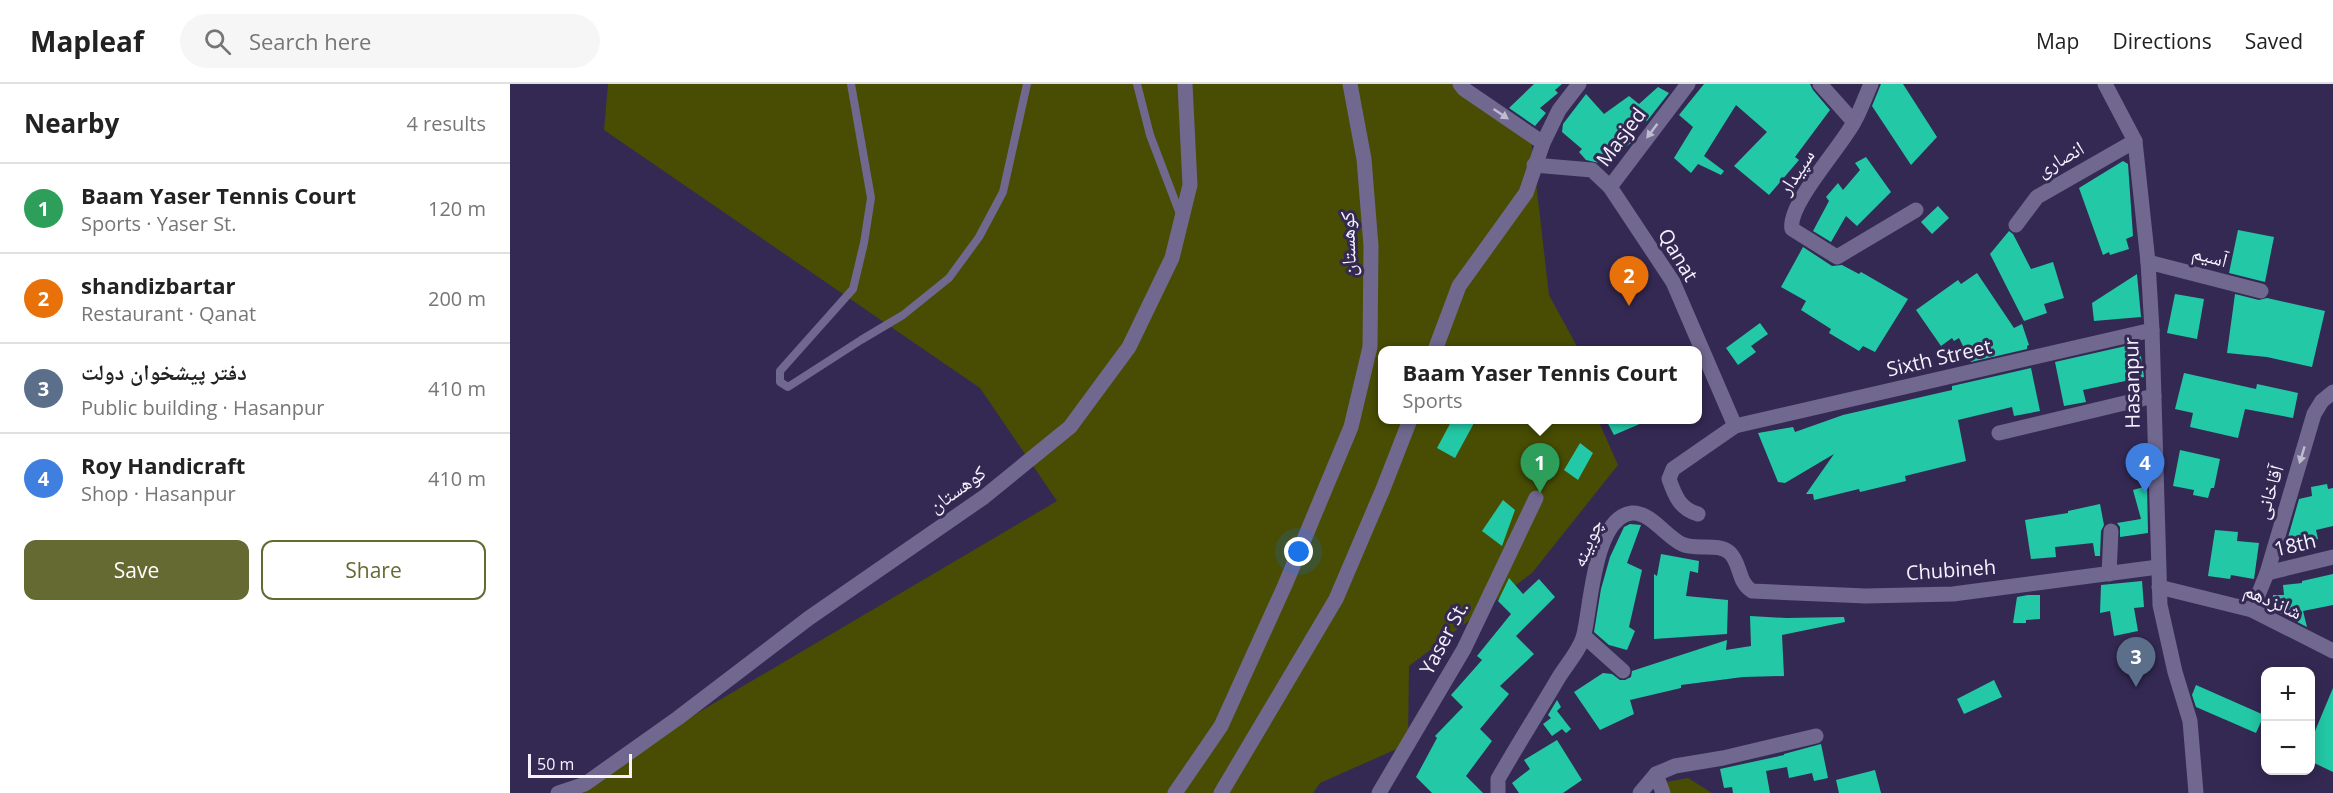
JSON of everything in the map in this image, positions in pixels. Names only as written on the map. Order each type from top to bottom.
[{"type":"street","name":"کوهستان","points":[[558,793],[585,784],[678,718],[809,618],[984,497],[1070,427],[1129,347],[1172,258],[1190,185],[1185,84]]},
{"type":"street","name":"کوهستان","points":[[1175,793],[1221,726],[1285,585],[1351,427],[1370,346],[1371,246],[1364,159],[1350,84]]},
{"type":"street","points":[[1460,84],[1543,143]]},
{"type":"street","points":[[1437,346],[1459,286],[1526,193],[1534,165],[1559,110],[1579,84]]},
{"type":"street","name":"Masjed","points":[[1610,187],[1688,84]]},
{"type":"street","points":[[1820,84],[1854,123],[1871,84]]},
{"type":"street","name":"Hasanpur","points":[[2105,84],[2135,141],[2148,262],[2152,330],[2159,587],[2163,621],[2190,721],[2196,793]]},
{"type":"street","name":"سپیدار","points":[[1854,123],[1797,206],[1791,223],[1792,230],[1837,256],[1916,210]]},
{"type":"street","name":"انصاری","points":[[2016,225],[2037,197],[2135,141]]},
{"type":"street","name":"Qanat","points":[[1534,165],[1592,170],[1610,187],[1672,282],[1700,346]]},
{"type":"street","name":"آسیم","points":[[2148,262],[2261,291]]},
{"type":"street","name":"Sixth Street","points":[[1735,426],[2152,330]]},
{"type":"street","name":"Qanat","points":[[1702,351],[1735,426]]},
{"type":"street","name":"آقاخانی","points":[[2252,610],[2267,573],[2314,414],[2322,401],[2333,392]]},
{"type":"street","points":[[1999,433],[2154,396]]},
{"type":"street","points":[[1221,793],[1336,598],[1408,424]]},
{"type":"street","points":[[1698,514],[1687,511],[1676,498],[1669,479],[1673,469],[1735,426]]},
{"type":"street","name":"Yaser St.","points":[[1379,793],[1464,649],[1536,498]]},
{"type":"street","name":"Chubineh","points":[[1584,636],[1595,565],[1611,527],[1621,518],[1633,513],[1644,516],[1668,537],[1684,546],[1720,548],[1728,551],[1734,558],[1746,588],[1752,591],[1866,596],[1953,594],[2158,567]]},
{"type":"street","points":[[2109,574],[2110,531]]},
{"type":"street","name":"18th","points":[[2267,573],[2333,557]]},
{"type":"street","name":"شانزدهم","points":[[2159,587],[2252,610],[2333,651]]},
{"type":"street","points":[[1498,793],[1498,779],[1584,636],[1623,671]]},
{"type":"street","points":[[1640,793],[1656,774],[1675,766],[1723,758],[1816,736]]},
{"type":"street","points":[[1656,774],[1663,793]]},
{"type":"lane","points":[[851,84],[871,198],[864,243],[853,289],[780,371],[780,382],[788,387],[903,315],[949,278],[979,237],[1003,192],[1027,84]]},
{"type":"lane","points":[[1137,84],[1150,135],[1182,220]]},
{"type":"shaded area","points":[[608,84],[1452,84],[1531,138],[1549,295],[1577,346],[1378,346],[1378,424],[1600,424],[1618,465],[1532,573],[1409,666],[1408,744],[1320,783],[1313,793],[562,793],[1057,501],[980,388],[604,130]]},
{"type":"shaded area","points":[[1688,778],[1712,793],[1669,793],[1666,782]]},
{"type":"building","points":[[1534,84],[1562,84],[1555,90],[1558,93],[1540,108],[1546,113],[1535,126],[1509,108]]},
{"type":"building","points":[[1704,84],[1810,84],[1830,110],[1795,157],[1799,160],[1769,195],[1734,166],[1767,132],[1736,105],[1704,156],[1724,171],[1721,175],[1698,164],[1691,173],[1674,158],[1693,127],[1679,115]]},
{"type":"building","points":[[1881,84],[1903,84],[1937,137],[1911,165],[1872,106]]},
{"type":"building","points":[[1658,87],[1669,93],[1647,121],[1645,120],[1627,138],[1631,143],[1599,163],[1586,160],[1579,152],[1582,149],[1562,132],[1563,124],[1586,94],[1604,114],[1629,96],[1639,104]]},
{"type":"building","points":[[1866,157],[1891,192],[1857,226],[1846,216],[1831,242],[1813,231],[1829,201],[1826,197],[1838,183],[1843,190],[1860,170],[1855,163]]},
{"type":"building","points":[[2123,161],[2128,164],[2133,236],[2126,239],[2129,249],[2103,255],[2079,188]]},
{"type":"building","points":[[1938,206],[1949,218],[1932,234],[1921,222]]},
{"type":"building","points":[[2238,230],[2274,237],[2265,282],[2229,273]]},
{"type":"building","points":[[2009,231],[2013,234],[2031,269],[2053,262],[2064,298],[2044,304],[2047,313],[2024,321],[1990,254]]},
{"type":"building","points":[[1803,247],[1832,266],[1842,265],[1859,274],[1861,272],[1908,299],[1875,352],[1863,346],[1859,351],[1829,333],[1831,329],[1801,310],[1806,301],[1781,287]]},
{"type":"building","points":[[1977,273],[2014,328],[2022,324],[2029,345],[2027,349],[1971,362],[1959,338],[1954,341],[1952,338],[1941,346],[1916,310],[1958,280],[1961,284]]},
{"type":"building","points":[[2137,274],[2141,317],[2094,321],[2092,303]]},
{"type":"building","points":[[2175,294],[2204,299],[2197,339],[2167,333]]},
{"type":"building","points":[[2235,294],[2259,300],[2267,298],[2325,311],[2312,367],[2267,357],[2227,353]]},
{"type":"building","points":[[1760,323],[1768,334],[1751,346],[1756,352],[1738,365],[1726,348]]},
{"type":"building","points":[[2139,343],[2144,377],[2083,390],[2086,402],[2064,406],[2055,362]]},
{"type":"building","points":[[2031,368],[2040,411],[2014,416],[2012,407],[1958,420],[1966,461],[1905,476],[1906,481],[1860,492],[1859,489],[1814,500],[1813,494],[1806,494],[1834,454],[1785,483],[1778,482],[1758,433],[1793,427],[1795,432],[1843,415],[1952,390],[1952,386]]},
{"type":"building","points":[[2184,373],[2256,389],[2257,384],[2298,393],[2293,418],[2245,409],[2238,438],[2190,427],[2193,413],[2175,409]]},
{"type":"building","points":[[1450,424],[1473,424],[1455,458],[1437,448]]},
{"type":"building","points":[[1608,424],[1640,424],[1614,435]]},
{"type":"building","points":[[1580,443],[1593,453],[1578,480],[1564,470]]},
{"type":"building","points":[[2180,450],[2220,459],[2214,488],[2211,488],[2208,498],[2193,495],[2194,490],[2173,486]]},
{"type":"building","points":[[2327,484],[2328,489],[2333,488],[2333,526],[2316,530],[2318,539],[2285,548],[2299,499],[2312,496],[2311,487]]},
{"type":"building","points":[[2147,486],[2148,533],[2120,537],[2120,527],[2117,523],[2141,519],[2133,490]]},
{"type":"building","points":[[1503,500],[1515,510],[1502,546],[1482,531]]},
{"type":"building","points":[[2100,504],[2104,525],[2101,531],[2100,556],[2095,556],[2093,543],[2055,547],[2056,557],[2031,559],[2025,520],[2068,513],[2068,511]]},
{"type":"building","points":[[1630,524],[1641,525],[1627,563],[1642,570],[1629,627],[1635,631],[1627,650],[1609,645],[1594,632],[1601,589],[1610,557],[1624,527]]},
{"type":"building","points":[[2215,530],[2238,532],[2237,541],[2259,543],[2254,579],[2231,575],[2230,579],[2208,576]]},
{"type":"building","points":[[1661,554],[1699,561],[1698,573],[1690,571],[1686,596],[1728,600],[1727,634],[1654,639],[1654,574],[1657,576]]},
{"type":"building","points":[[2333,574],[2333,605],[2303,611],[2307,627],[2272,609],[2273,595],[2284,595],[2283,585],[2302,583],[2302,581]]},
{"type":"building","points":[[1509,578],[1523,594],[1539,579],[1555,597],[1516,636],[1534,654],[1500,686],[1509,694],[1480,729],[1492,741],[1466,776],[1483,793],[1432,793],[1416,777],[1437,738],[1435,736],[1463,707],[1451,695],[1482,660],[1477,656],[1511,614],[1498,601]]},
{"type":"building","points":[[2142,581],[2144,607],[2134,608],[2138,631],[2114,636],[2110,611],[2100,613],[2101,585]]},
{"type":"building","points":[[2040,595],[2040,619],[2026,620],[2026,623],[2013,623],[2017,597]]},
{"type":"building","points":[[1750,616],[1844,617],[1845,622],[1782,635],[1784,676],[1743,677],[1681,685],[1681,688],[1630,700],[1634,714],[1600,730],[1574,692],[1603,673],[1625,680],[1631,677],[1632,671],[1727,640],[1726,650],[1751,646]]},
{"type":"building","points":[[1994,680],[2002,697],[1964,714],[1957,699]]},
{"type":"building","points":[[2196,685],[2261,714],[2261,722],[2256,733],[2196,707],[2192,695]]},
{"type":"building","points":[[2333,688],[2333,772],[2315,763],[2315,731]]},
{"type":"building","points":[[1557,700],[1561,707],[1557,711],[1571,729],[1566,733],[1562,729],[1552,736],[1543,724],[1551,718],[1548,715]]},
{"type":"building","points":[[1557,740],[1582,780],[1563,793],[1519,793],[1512,783],[1530,769],[1524,760]]},
{"type":"building","points":[[1821,744],[1828,778],[1814,781],[1812,773],[1789,778],[1787,767],[1766,771],[1770,793],[1733,793],[1732,787],[1724,788],[1720,769]]},
{"type":"building","points":[[1875,770],[1881,793],[1839,793],[1836,780]]},
{"type":"place","name":"shandizbartar","points":[[1629,306]]},
{"type":"place","name":"Baam Yaser Tennis Court","points":[[1540,493]]},
{"type":"place","name":"Roy Handicraft","points":[[2145,493]]},
{"type":"place","name":"دفتر پیشخوان دولت","points":[[2136,687]]}]
